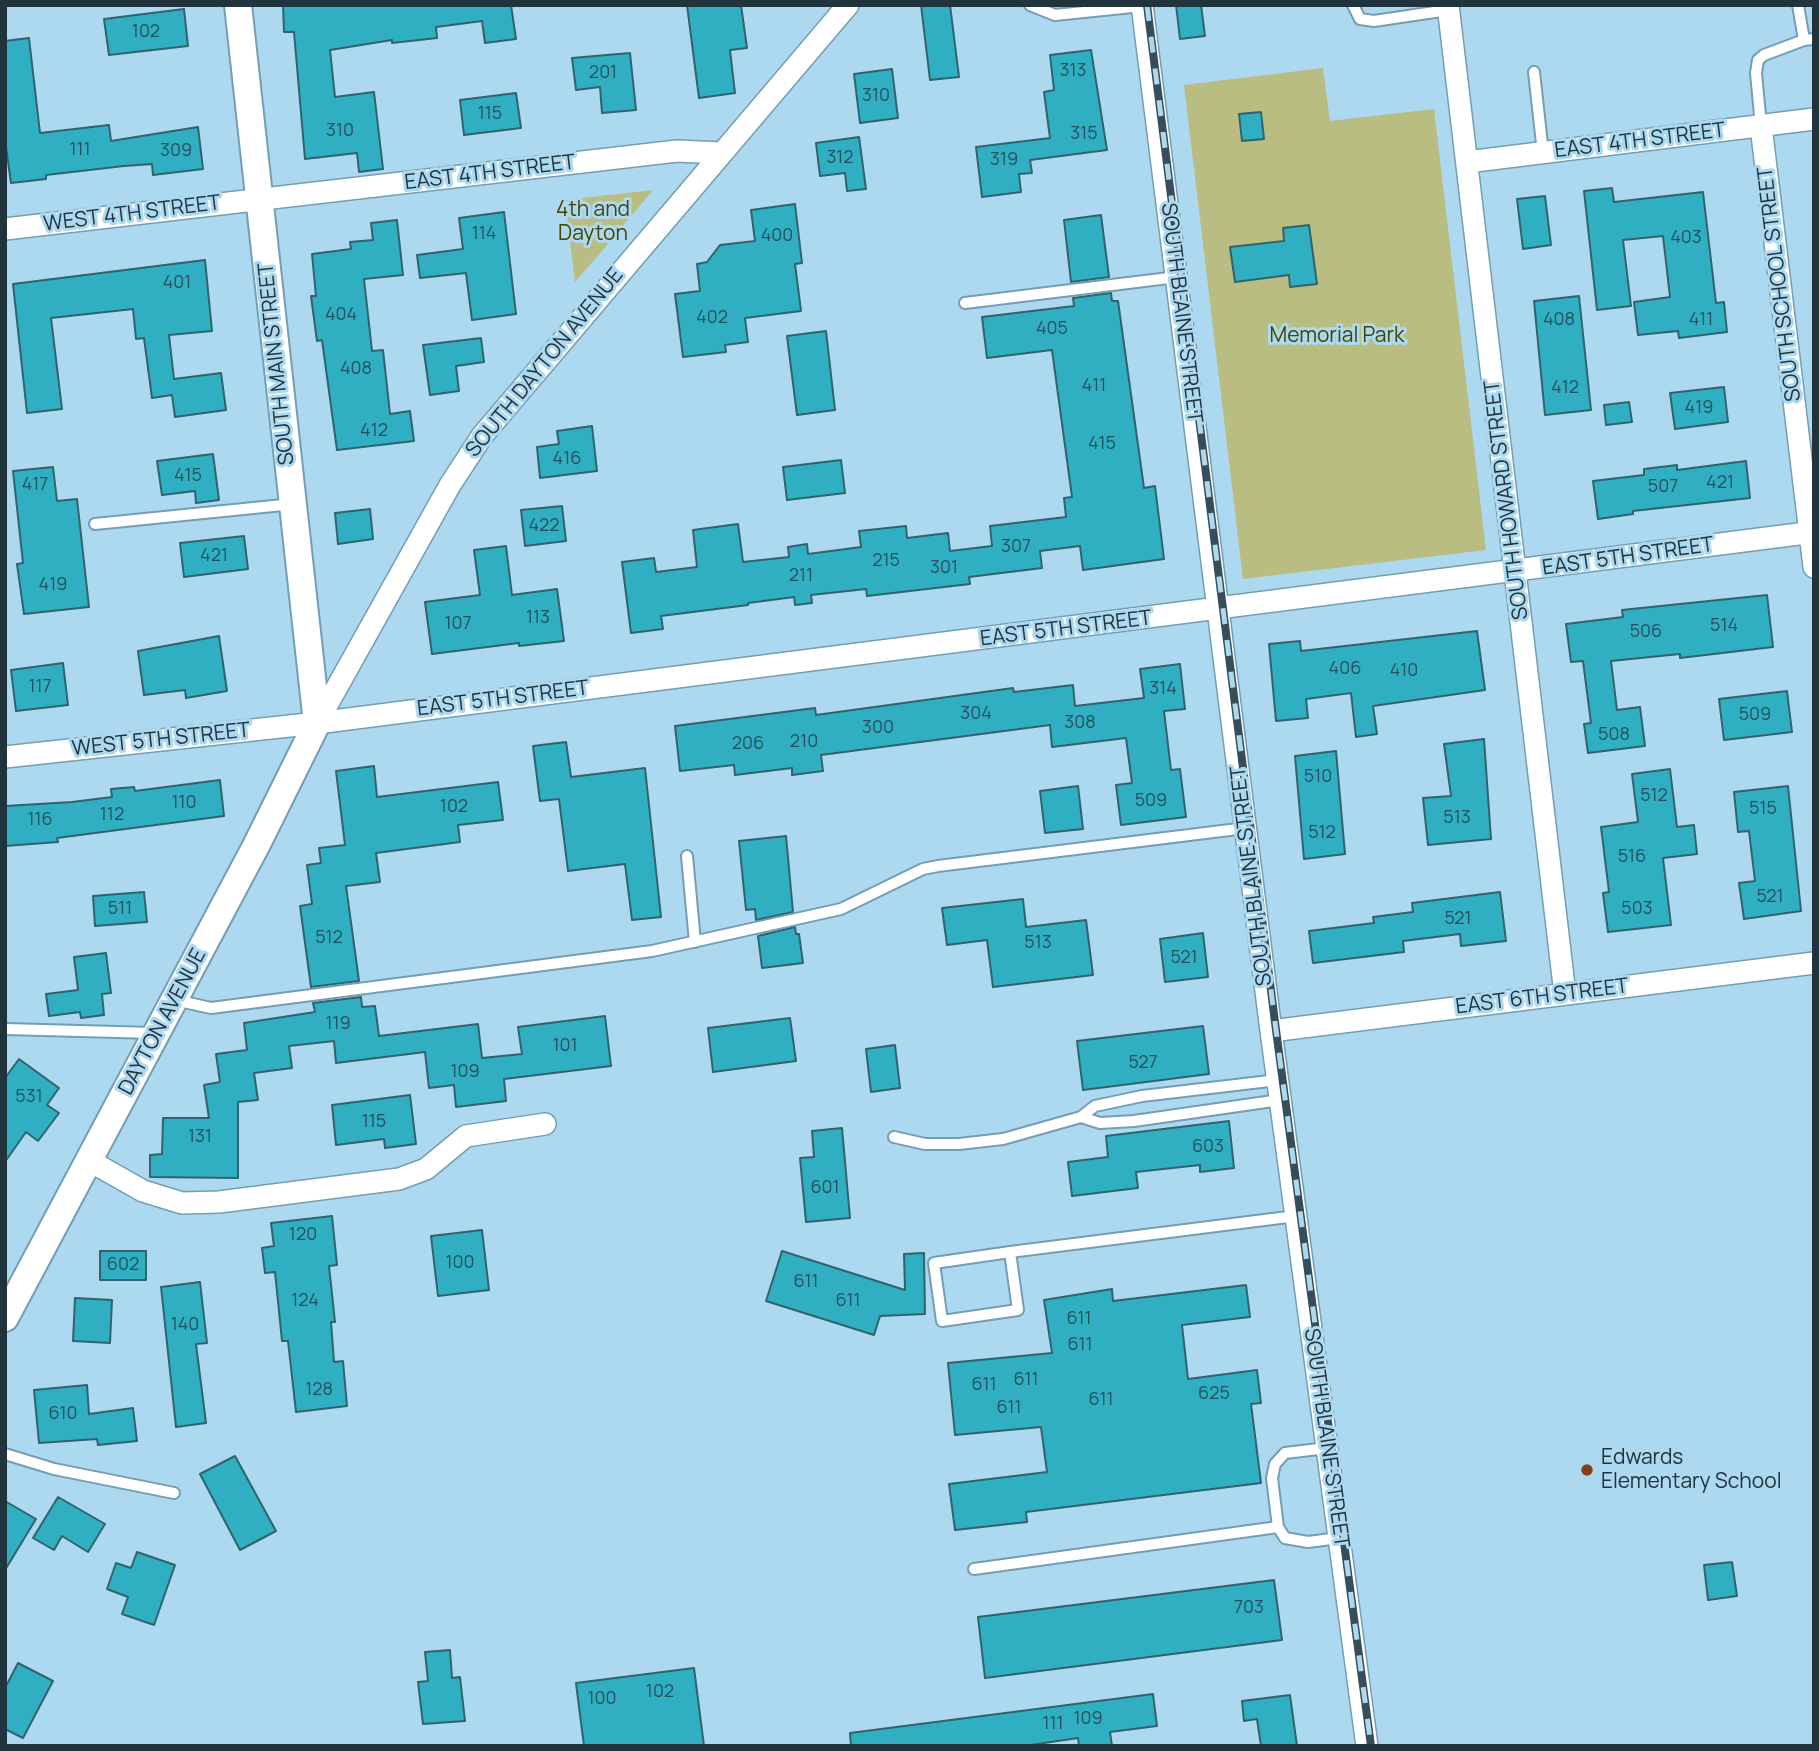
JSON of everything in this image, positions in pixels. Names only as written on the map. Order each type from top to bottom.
[{"type":"street","name":"SOUTH MAIN STREET","points":[[237,5],[317,723]]},
{"type":"street","name":"SOUTH DAYTON AVENUE","points":[[317,723],[450,485],[482,436],[848,5]]},
{"type":"street","name":"SOUTH BLAINE STREET","points":[[1142,6],[1271,1031],[1367,1746]]},
{"type":"street","name":"SOUTH HOWARD STREET","points":[[1448,8],[1565,994]]},
{"type":"street","name":"EAST 4TH STREET","points":[[1466,162],[1814,119]]},
{"type":"street","name":"SOUTH SCHOOL STREET","points":[[1761,126],[1814,567]]},
{"type":"street","name":"EAST 4TH STREET","points":[[259,200],[677,151],[721,153]]},
{"type":"street","name":"WEST 4TH STREET","points":[[5,229],[259,200]]},
{"type":"street","name":"EAST 5TH STREET","points":[[317,723],[1812,533]]},
{"type":"street","name":"WEST 5TH STREET","points":[[5,757],[317,723]]},
{"type":"street","name":"DAYTON AVENUE","points":[[5,1318],[90,1161],[317,723]]},
{"type":"street","name":"EAST 6TH STREET","points":[[1271,1031],[1814,963]]},
{"type":"street","points":[[90,1161],[143,1191],[182,1203],[219,1202],[399,1179],[426,1168],[466,1136],[545,1124]]},
{"type":"lane","points":[[1030,5],[1055,15],[1142,6]]},
{"type":"lane","points":[[1353,5],[1360,19],[1374,21],[1448,8]]},
{"type":"lane","points":[[1761,126],[1756,73],[1758,60],[1764,55],[1809,40],[1798,5]]},
{"type":"lane","points":[[1534,72],[1543,153]]},
{"type":"lane","points":[[965,303],[1177,277]]},
{"type":"lane","points":[[95,524],[293,504]]},
{"type":"lane","points":[[174,1000],[211,1008],[652,951],[841,909],[923,869],[937,866],[1246,828]]},
{"type":"lane","points":[[687,856],[695,942]]},
{"type":"lane","points":[[5,1030],[157,1033]]},
{"type":"lane","points":[[1081,1117],[1100,1123],[1134,1121],[1279,1090]]},
{"type":"lane","points":[[894,1137],[925,1144],[959,1144],[1003,1139],[1081,1117],[1095,1106],[1142,1096],[1279,1090]]},
{"type":"lane","points":[[1010,1252],[1018,1310],[942,1321],[934,1263],[1010,1252],[1296,1216]]},
{"type":"lane","points":[[1327,1448],[1285,1453],[1275,1464],[1272,1478],[1278,1527],[1285,1538],[1308,1542],[1339,1538]]},
{"type":"lane","points":[[5,1454],[54,1469],[174,1493]]},
{"type":"lane","points":[[974,1569],[1278,1527]]},
{"type":"green space","name":"Memorial Park","points":[[1323,68],[1330,121],[1434,109],[1486,550],[1243,579],[1184,85]]},
{"type":"green space","name":"4th and Dayton","points":[[653,190],[596,258],[575,282],[565,200]]},
{"type":"building","points":[[283,5],[511,5],[516,39],[485,43],[482,21],[436,27],[437,38],[392,43],[392,40],[330,50],[335,97],[374,92],[383,169],[359,172],[357,153],[305,159],[294,32],[284,32]]},
{"type":"building","points":[[687,5],[741,5],[747,48],[730,50],[735,93],[699,98]]},
{"type":"building","points":[[921,5],[950,5],[959,77],[930,80]]},
{"type":"building","points":[[1176,5],[1201,5],[1205,36],[1180,39]]},
{"type":"building","points":[[184,9],[188,46],[109,55],[104,19]]},
{"type":"building","points":[[29,38],[40,133],[109,125],[111,141],[198,127],[203,169],[153,175],[152,164],[124,166],[46,175],[46,179],[11,183],[5,140],[5,41]]},
{"type":"building","points":[[1091,50],[1107,150],[1030,160],[1032,173],[1019,174],[1021,192],[982,197],[976,147],[1050,138],[1044,92],[1054,90],[1050,55]]},
{"type":"building","points":[[630,53],[636,110],[602,113],[600,87],[576,90],[572,58]]},
{"type":"building","points":[[892,69],[898,118],[860,123],[854,74]]},
{"type":"building","points":[[516,93],[521,128],[464,135],[460,100]]},
{"type":"building","points":[[1261,112],[1264,139],[1242,141],[1239,114]]},
{"type":"building","points":[[859,137],[866,189],[847,191],[845,173],[820,176],[816,143]]},
{"type":"building","points":[[1612,188],[1614,202],[1703,192],[1716,303],[1724,302],[1727,332],[1679,338],[1678,331],[1638,335],[1634,302],[1670,297],[1663,236],[1623,240],[1631,306],[1597,310],[1584,191]]},
{"type":"building","points":[[1545,196],[1551,245],[1523,249],[1517,199]]},
{"type":"building","points":[[795,204],[802,263],[795,264],[801,311],[745,318],[748,342],[725,345],[726,352],[683,357],[675,294],[700,291],[697,264],[707,262],[720,245],[755,241],[751,210]]},
{"type":"building","points":[[504,212],[516,314],[472,320],[466,273],[420,278],[417,255],[463,249],[459,218]]},
{"type":"building","points":[[1101,215],[1109,277],[1071,282],[1064,220]]},
{"type":"building","points":[[397,220],[403,275],[364,279],[372,351],[383,350],[390,414],[410,411],[414,441],[337,450],[322,340],[317,341],[311,296],[316,296],[312,254],[351,249],[350,242],[373,240],[371,223]]},
{"type":"building","points":[[1309,225],[1317,284],[1290,287],[1289,275],[1235,282],[1230,247],[1284,241],[1283,228]]},
{"type":"building","points":[[205,260],[212,331],[169,335],[174,379],[221,373],[226,410],[175,417],[172,395],[152,398],[144,338],[136,339],[133,309],[51,318],[62,409],[27,413],[13,284]]},
{"type":"building","points":[[1111,293],[1112,301],[1118,301],[1144,488],[1155,486],[1164,559],[1083,570],[1080,546],[1040,551],[1042,568],[969,577],[970,584],[867,596],[866,589],[811,595],[812,603],[795,605],[794,597],[748,603],[661,616],[663,629],[631,633],[622,562],[654,558],[656,572],[697,567],[693,530],[738,524],[743,562],[789,557],[788,547],[807,544],[808,554],[861,547],[859,531],[906,526],[907,538],[948,533],[950,551],[992,546],[990,526],[1066,517],[1064,498],[1072,497],[1052,350],[987,358],[982,317],[1074,306],[1073,298]]},
{"type":"building","points":[[1579,296],[1591,410],[1545,415],[1534,301]]},
{"type":"building","points":[[826,331],[835,410],[797,415],[787,336]]},
{"type":"building","points":[[481,338],[484,362],[456,366],[459,391],[430,395],[423,345]]},
{"type":"building","points":[[1724,387],[1728,422],[1675,429],[1670,393]]},
{"type":"building","points":[[1629,402],[1632,422],[1606,425],[1604,405]]},
{"type":"building","points":[[592,426],[597,471],[540,478],[537,447],[559,444],[557,431]]},
{"type":"building","points":[[213,454],[219,500],[196,503],[195,491],[162,495],[157,461]]},
{"type":"building","points":[[841,460],[845,493],[787,500],[783,467]]},
{"type":"building","points":[[1746,461],[1750,498],[1633,511],[1633,514],[1598,519],[1593,481],[1644,475],[1644,469],[1677,465],[1677,470]]},
{"type":"building","points":[[53,467],[57,501],[77,499],[89,607],[24,614],[17,564],[23,563],[13,471]]},
{"type":"building","points":[[562,506],[566,541],[525,546],[521,510]]},
{"type":"building","points":[[370,509],[373,539],[338,544],[335,513]]},
{"type":"building","points":[[244,536],[248,569],[184,577],[180,543]]},
{"type":"building","points":[[506,546],[512,595],[557,589],[564,641],[519,646],[519,643],[432,654],[425,602],[480,595],[474,550]]},
{"type":"building","points":[[1767,595],[1773,647],[1680,658],[1680,654],[1611,661],[1617,710],[1640,707],[1645,746],[1588,753],[1584,724],[1591,723],[1583,661],[1571,662],[1566,624],[1623,617],[1622,610]]},
{"type":"building","points":[[1477,631],[1485,690],[1373,706],[1377,734],[1356,737],[1351,693],[1306,699],[1308,718],[1276,721],[1269,644],[1300,641],[1301,651]]},
{"type":"building","points":[[219,636],[227,691],[186,698],[185,690],[144,695],[138,651]]},
{"type":"building","points":[[63,663],[68,705],[16,711],[11,670]]},
{"type":"building","points":[[1180,664],[1185,709],[1164,711],[1171,770],[1180,769],[1186,817],[1121,825],[1116,785],[1132,783],[1126,738],[1052,747],[1050,725],[821,755],[823,771],[792,775],[792,768],[735,775],[734,765],[680,771],[675,726],[815,708],[816,715],[1013,688],[1014,692],[1073,685],[1075,706],[1144,698],[1140,669]]},
{"type":"building","points":[[1787,691],[1792,732],[1724,740],[1719,699]]},
{"type":"building","points":[[1484,739],[1491,839],[1428,845],[1423,798],[1451,796],[1444,744]]},
{"type":"building","points":[[566,742],[571,777],[645,768],[661,917],[632,920],[625,864],[568,871],[559,799],[540,801],[533,746]]},
{"type":"building","points":[[1336,751],[1345,854],[1304,859],[1295,756]]},
{"type":"building","points":[[374,766],[377,797],[498,782],[503,820],[458,825],[460,842],[376,853],[380,882],[346,886],[359,981],[311,987],[300,906],[312,904],[307,865],[321,863],[319,848],[345,845],[336,771]]},
{"type":"building","points":[[1670,769],[1677,827],[1694,825],[1697,854],[1663,858],[1671,925],[1608,932],[1603,893],[1609,892],[1601,827],[1638,822],[1632,774]]},
{"type":"building","points":[[220,780],[224,816],[57,838],[58,842],[5,846],[5,806],[112,797],[111,789],[134,787],[135,791]]},
{"type":"building","points":[[1078,786],[1083,829],[1045,833],[1040,791]]},
{"type":"building","points":[[1788,786],[1801,911],[1744,919],[1739,883],[1755,881],[1749,831],[1738,832],[1734,792]]},
{"type":"building","points":[[786,836],[793,912],[756,920],[755,909],[746,910],[739,841]]},
{"type":"building","points":[[144,892],[147,922],[95,926],[93,896]]},
{"type":"building","points":[[1500,892],[1506,941],[1461,946],[1460,934],[1403,941],[1404,952],[1313,963],[1309,931],[1374,923],[1373,917],[1413,912],[1412,903]]},
{"type":"building","points":[[1023,899],[1026,927],[1086,920],[1093,975],[993,987],[987,940],[947,945],[942,908]]},
{"type":"building","points":[[795,927],[796,934],[799,934],[803,963],[762,968],[758,936]]},
{"type":"building","points":[[1203,933],[1208,977],[1165,982],[1160,939]]},
{"type":"building","points":[[106,953],[111,993],[102,994],[104,1015],[81,1018],[80,1012],[49,1016],[46,994],[78,990],[74,957]]},
{"type":"building","points":[[361,997],[362,1007],[375,1006],[379,1036],[478,1024],[482,1058],[522,1054],[518,1027],[605,1016],[611,1066],[504,1079],[506,1101],[456,1107],[454,1085],[429,1088],[425,1052],[336,1063],[334,1041],[289,1046],[292,1068],[254,1073],[258,1100],[238,1102],[238,1178],[150,1177],[150,1155],[162,1154],[163,1118],[209,1118],[204,1085],[220,1082],[216,1054],[247,1050],[244,1023],[315,1012],[313,1003]]},
{"type":"building","points":[[790,1018],[796,1061],[713,1072],[708,1028]]},
{"type":"building","points":[[1203,1026],[1209,1074],[1083,1090],[1077,1041]]},
{"type":"building","points":[[895,1045],[900,1088],[871,1092],[866,1049]]},
{"type":"building","points":[[19,1059],[59,1088],[47,1105],[59,1113],[38,1141],[26,1132],[5,1162],[5,1078]]},
{"type":"building","points":[[410,1095],[416,1144],[385,1148],[384,1139],[336,1145],[332,1105]]},
{"type":"building","points":[[1229,1121],[1234,1168],[1200,1172],[1200,1165],[1136,1172],[1138,1188],[1072,1196],[1068,1162],[1108,1157],[1106,1136]]},
{"type":"building","points":[[842,1128],[850,1218],[806,1222],[800,1158],[814,1157],[812,1131]]},
{"type":"building","points":[[332,1216],[337,1265],[329,1266],[335,1322],[331,1322],[334,1362],[343,1361],[347,1406],[296,1412],[288,1341],[282,1341],[275,1272],[265,1273],[262,1248],[274,1246],[271,1223]]},
{"type":"building","points":[[482,1230],[489,1290],[438,1296],[431,1236]]},
{"type":"building","points":[[100,1251],[146,1251],[146,1280],[100,1280]]},
{"type":"building","points":[[782,1251],[905,1290],[904,1254],[924,1253],[925,1314],[880,1316],[874,1335],[766,1301]]},
{"type":"building","points":[[200,1282],[207,1343],[196,1344],[206,1423],[176,1427],[161,1287]]},
{"type":"building","points":[[1246,1285],[1250,1317],[1182,1325],[1188,1379],[1257,1370],[1261,1403],[1251,1404],[1261,1483],[1026,1512],[1027,1522],[955,1530],[949,1484],[1047,1472],[1041,1427],[955,1435],[948,1363],[1052,1353],[1044,1300],[1112,1289],[1113,1301]]},
{"type":"building","points":[[75,1298],[112,1300],[110,1343],[73,1341]]},
{"type":"building","points":[[87,1385],[89,1414],[133,1408],[137,1441],[98,1445],[97,1439],[39,1443],[34,1390]]},
{"type":"building","points":[[235,1456],[276,1531],[240,1550],[200,1474]]},
{"type":"building","points":[[58,1497],[105,1524],[88,1552],[62,1536],[54,1550],[33,1538]]},
{"type":"building","points":[[5,1501],[36,1519],[5,1570]]},
{"type":"building","points":[[137,1552],[175,1565],[154,1625],[122,1614],[128,1597],[107,1589],[116,1563],[131,1568]]},
{"type":"building","points":[[1732,1562],[1737,1596],[1708,1600],[1704,1565]]},
{"type":"building","points":[[1274,1580],[1282,1640],[985,1678],[978,1617]]},
{"type":"building","points":[[450,1650],[452,1678],[460,1677],[465,1721],[423,1724],[418,1682],[428,1681],[425,1652]]},
{"type":"building","points":[[18,1663],[53,1681],[23,1738],[5,1729],[5,1688]]},
{"type":"building","points":[[694,1668],[704,1746],[584,1746],[576,1683]]},
{"type":"building","points":[[1153,1694],[1157,1726],[1110,1732],[1112,1746],[1079,1746],[1078,1738],[1024,1746],[851,1746],[850,1733]]},
{"type":"building","points":[[1290,1695],[1297,1746],[1261,1746],[1257,1719],[1244,1721],[1242,1701]]},
{"type":"railway","points":[[1147,5],[1276,1030],[1371,1746]]},
{"type":"place","name":"Edwards Elementary School","points":[[1587,1470]]}]
